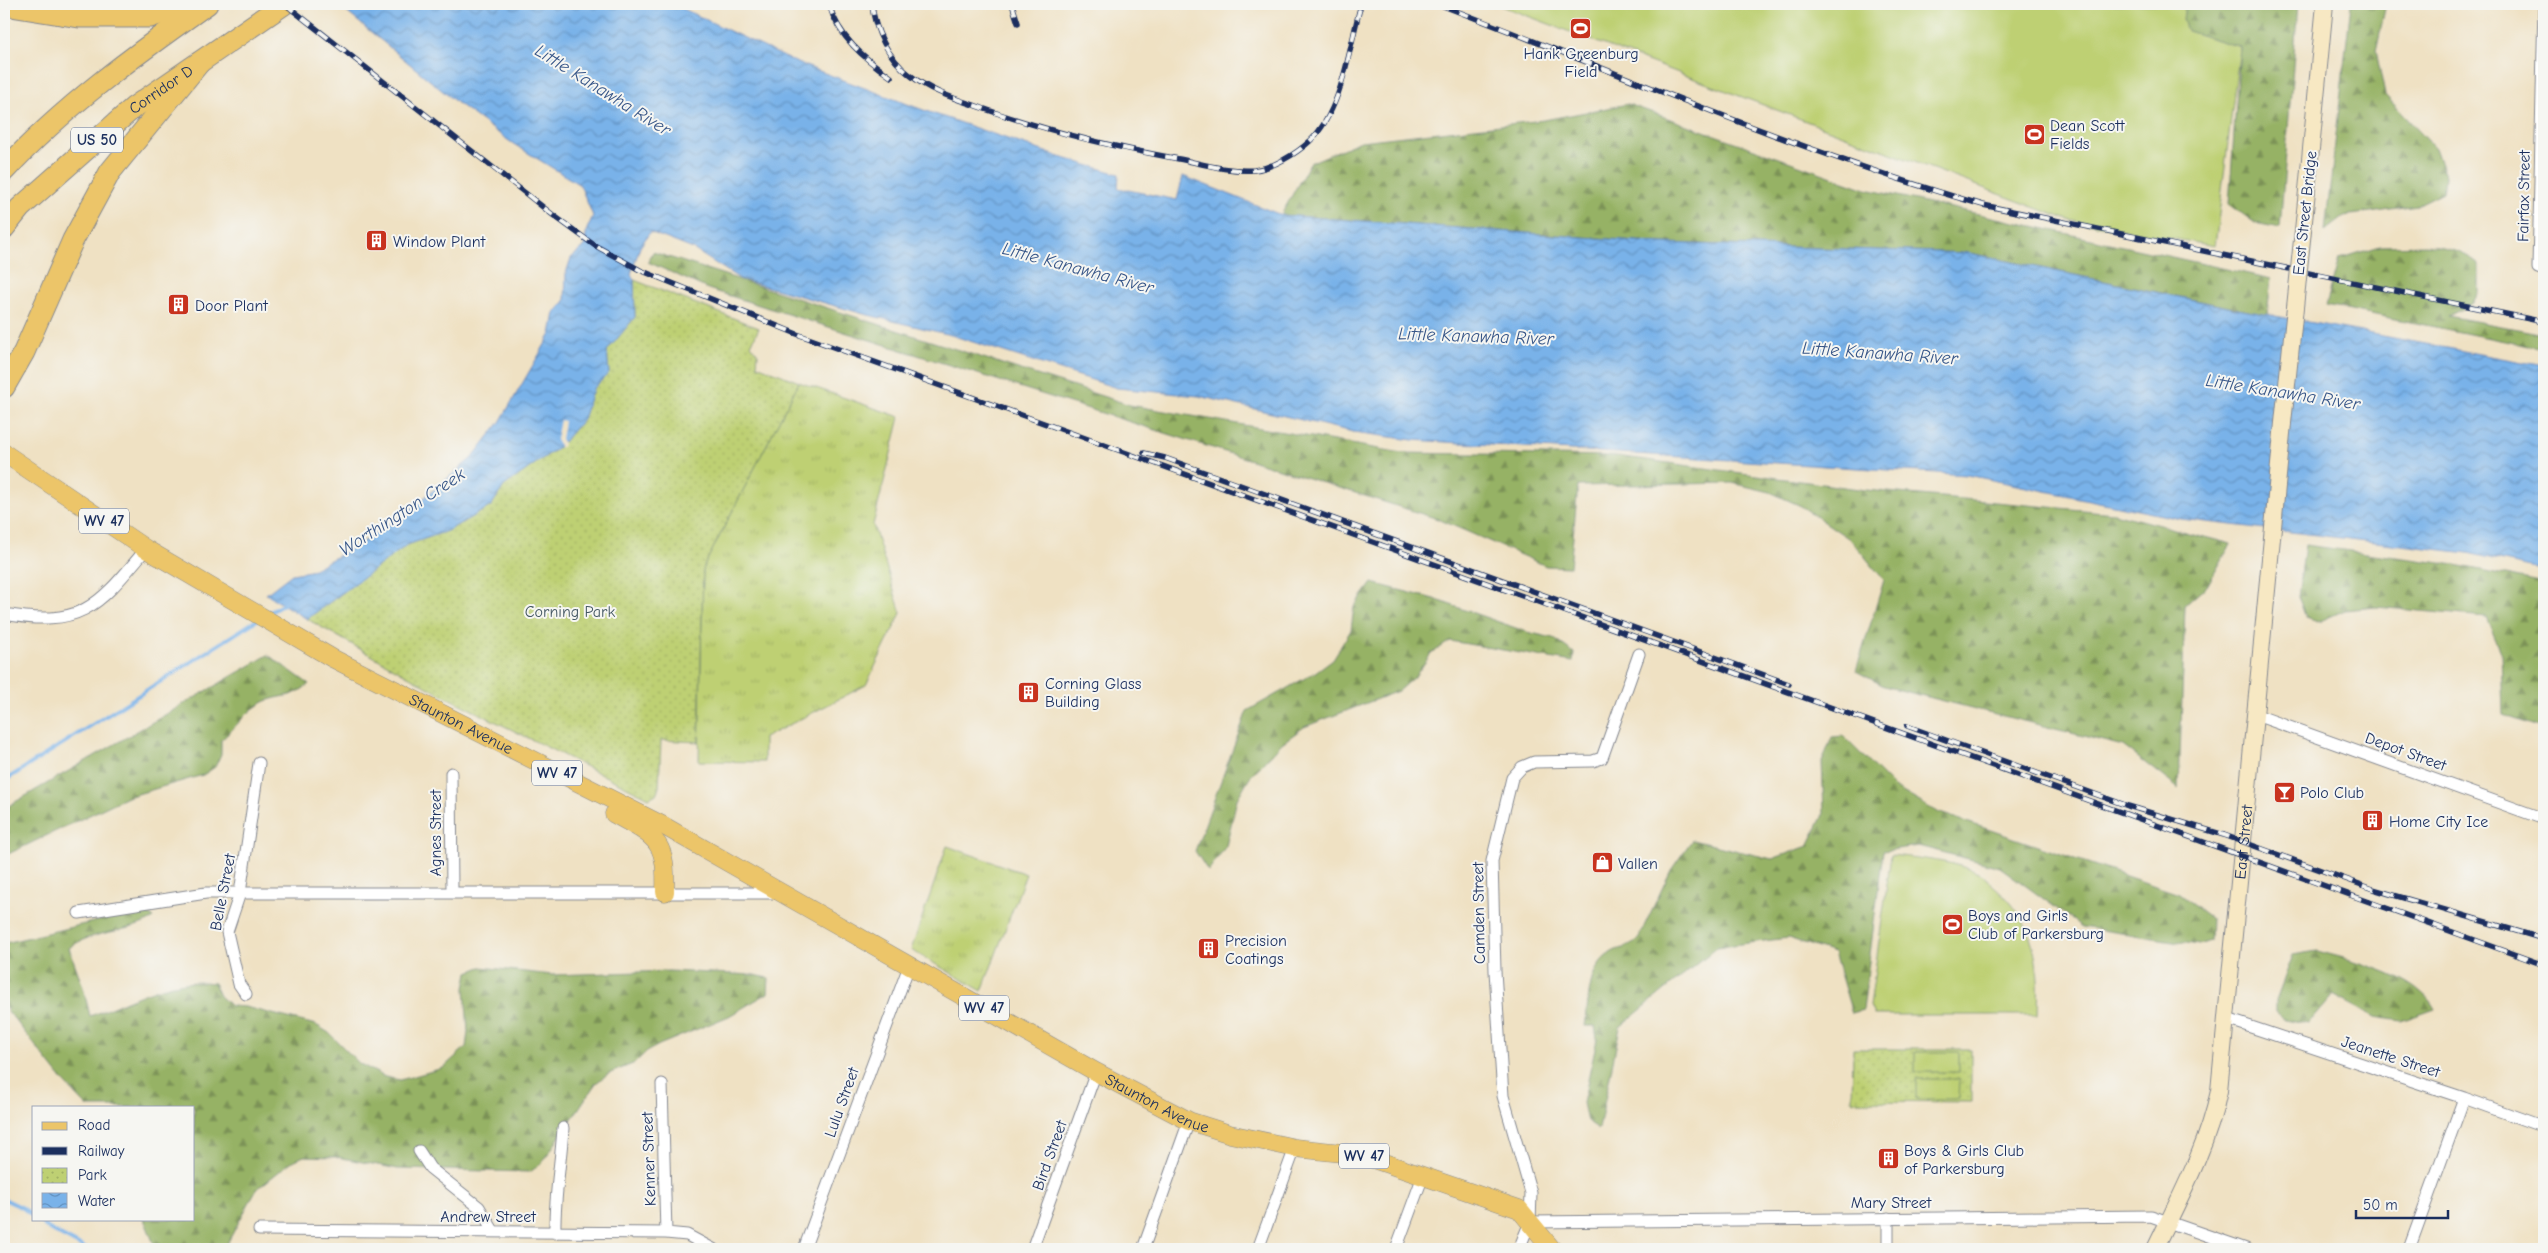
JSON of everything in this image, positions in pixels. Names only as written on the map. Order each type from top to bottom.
[{"type":"highway","points":[[11,4],[17,7],[79,17],[150,16],[188,4]]},
{"type":"highway","name":"US 50","points":[[4,170],[37,135],[166,33],[207,4]]},
{"type":"highway","name":"Corridor D","points":[[4,228],[20,208],[133,108],[284,4]]},
{"type":"highway","points":[[4,387],[24,352],[73,240],[110,172],[199,62]]},
{"type":"main road","name":"East Street Bridge","points":[[2284,423],[2325,4]]},
{"type":"main road","name":"East Street","points":[[2155,1249],[2214,1114],[2227,1019],[2284,423]]},
{"type":"main road","name":"Staunton Avenue","points":[[4,453],[146,549],[332,658],[686,839],[1096,1072],[1189,1121],[1230,1134],[1296,1148],[1361,1155],[1423,1176],[1518,1210],[1552,1249]]},
{"type":"main road","points":[[544,766],[570,790],[653,837],[661,846],[666,867],[665,892]]},
{"type":"main road","points":[[666,867],[686,839]]},
{"type":"street","name":"Fairfax Street","points":[[2541,269],[2544,4]]},
{"type":"street","points":[[4,614],[33,619],[61,618],[89,609],[112,589],[146,549]]},
{"type":"street","name":"Camden Street","points":[[1520,1249],[1530,1222],[1531,1193],[1503,1096],[1495,971],[1492,861],[1512,778],[1522,767],[1534,762],[1602,758],[1639,654]]},
{"type":"street","name":"Depot Street","points":[[2256,715],[2544,820]]},
{"type":"street","name":"Belle Street","points":[[246,994],[239,984],[227,932],[240,893],[259,763]]},
{"type":"street","name":"Agnes Street","points":[[451,773],[452,892]]},
{"type":"street","name":"Staunton Avenue","points":[[79,913],[206,893],[780,893]]},
{"type":"street","name":"Lulu Street","points":[[804,1249],[909,966]]},
{"type":"street","name":"Jeanette Street","points":[[2227,1019],[2464,1098],[2544,1127]]},
{"type":"street","name":"Bird Street","points":[[1032,1249],[1096,1072]]},
{"type":"street","name":"Kenner Street","points":[[662,1084],[666,1234]]},
{"type":"street","points":[[2409,1249],[2464,1098]]},
{"type":"street","points":[[1143,1249],[1189,1121]]},
{"type":"street","points":[[555,1233],[554,1201],[561,1162],[563,1128]]},
{"type":"street","points":[[1258,1249],[1296,1148]]},
{"type":"street","points":[[419,1151],[430,1168],[479,1207],[494,1232]]},
{"type":"street","points":[[1396,1249],[1423,1176]]},
{"type":"street","name":"Mary Street","points":[[1530,1222],[2151,1216],[2168,1220],[2246,1249]]},
{"type":"street","points":[[1888,1218],[1888,1249]]},
{"type":"street","name":"Andrew Street","points":[[259,1230],[666,1234],[687,1235],[713,1249]]},
{"type":"green space","name":"Dean Scott Fields","points":[[1496,4],[2185,4],[2183,20],[2187,31],[2240,47],[2215,246],[2068,220]]},
{"type":"green space","points":[[2185,4],[2298,4],[2280,228],[2255,223],[2229,204],[2240,47],[2187,31],[2183,20]]},
{"type":"green space","points":[[2351,4],[2386,4],[2376,51],[2385,95],[2435,148],[2445,176],[2443,192],[2417,205],[2344,216],[2325,231]]},
{"type":"green space","points":[[1628,104],[1866,189],[2271,279],[2267,315],[1969,253],[1663,243],[1281,215],[1310,163],[1361,141],[1544,120]]},
{"type":"green space","points":[[2426,245],[2460,253],[2479,264],[2479,292],[2472,304],[2448,316],[2544,334],[2544,349],[2326,305],[2339,259],[2380,246]]},
{"type":"green space","points":[[653,252],[1130,405],[1402,453],[1617,456],[1866,490],[2114,513],[2231,544],[2207,586],[2185,605],[2179,789],[2123,746],[1884,686],[1856,671],[1884,580],[1851,540],[1801,506],[1770,492],[1732,483],[1578,486],[1570,567],[1546,566],[1438,519],[708,289],[648,262]]},
{"type":"green space","name":"Corning Park","points":[[634,280],[759,328],[751,345],[758,354],[757,365],[799,382],[703,568],[699,742],[661,740],[659,787],[656,794],[649,798],[438,693],[307,619],[407,545],[447,531],[491,506],[504,486],[560,446],[583,419],[593,389],[609,373],[607,351],[635,317]]},
{"type":"green space","points":[[799,382],[900,417],[873,525],[901,613],[866,685],[764,738],[764,762],[699,761],[703,568]]},
{"type":"green space","points":[[2305,545],[2456,565],[2544,583],[2544,729],[2503,715],[2501,652],[2486,617],[2376,607],[2345,610],[2318,622],[2306,618],[2298,596]]},
{"type":"green space","points":[[1372,583],[1434,599],[1527,632],[1553,638],[1574,653],[1573,662],[1450,641],[1431,654],[1416,675],[1398,691],[1304,727],[1282,743],[1249,778],[1237,799],[1226,846],[1208,871],[1195,851],[1247,711],[1314,673],[1333,659],[1351,630],[1354,607]]},
{"type":"green space","points":[[268,655],[309,684],[292,694],[259,704],[247,714],[221,740],[221,754],[215,767],[203,775],[127,797],[4,856],[4,810],[10,805]]},
{"type":"green space","points":[[1843,736],[1894,787],[1937,812],[2179,894],[2211,918],[2210,941],[2199,945],[2082,927],[2000,867],[1918,846],[1883,851],[1863,1010],[1852,1013],[1834,953],[1788,938],[1717,947],[1620,1027],[1599,1129],[1587,1121],[1583,1103],[1597,1039],[1595,1026],[1585,1026],[1590,987],[1597,968],[1609,954],[1631,945],[1639,937],[1671,870],[1692,840],[1772,859],[1808,846],[1824,813],[1822,762],[1832,737]]},
{"type":"green space","points":[[947,846],[1026,874],[982,991],[911,950]]},
{"type":"green space","name":"Boys and Girls Club of Parkersburg","points":[[1891,855],[1937,861],[1971,870],[1984,877],[2009,900],[2027,929],[2033,945],[2038,978],[2038,1015],[1874,1015],[1870,1006]]},
{"type":"green space","points":[[143,910],[154,918],[133,927],[100,934],[69,948],[83,987],[90,1016],[166,987],[197,982],[214,983],[220,996],[231,1006],[245,1007],[316,1025],[329,1033],[360,1064],[385,1077],[400,1080],[443,1068],[466,1047],[468,1032],[465,988],[468,972],[481,967],[552,975],[669,971],[754,975],[769,978],[768,993],[729,1016],[659,1045],[646,1052],[635,1063],[608,1074],[596,1083],[542,1163],[530,1172],[398,1169],[337,1157],[304,1156],[291,1162],[256,1190],[228,1242],[228,1249],[156,1249],[144,1220],[195,1220],[195,1106],[87,1106],[64,1082],[4,1006],[5,943]]},
{"type":"green space","points":[[2317,951],[2365,964],[2399,978],[2426,997],[2435,1009],[2401,1021],[2375,1017],[2333,995],[2308,1024],[2285,1019],[2276,1012],[2276,1000],[2293,955]]},
{"type":"green space","points":[[1853,1049],[1971,1049],[1971,1102],[1852,1101]]},
{"type":"green space","points":[[1915,1052],[1959,1052],[1959,1072],[1915,1072]]},
{"type":"green space","points":[[1916,1079],[1960,1079],[1959,1099],[1916,1099]]},
{"type":"water","name":"Little Kanawha River","points":[[337,4],[673,4],[795,62],[926,111],[1063,158],[1119,174],[1118,188],[1177,200],[1183,176],[1281,215],[1663,243],[1969,253],[2232,308],[2544,366],[2544,570],[2468,553],[2181,519],[1968,475],[1413,440],[1353,432],[1199,396],[1117,388],[951,335],[864,314],[740,279],[693,249],[650,232],[640,247],[631,274],[634,280],[635,317],[607,351],[609,373],[593,389],[583,419],[560,446],[504,486],[491,506],[447,531],[407,545],[307,619],[266,594],[292,574],[310,571],[356,546],[401,517],[472,458],[500,422],[551,334],[555,313],[565,301],[566,273],[571,258],[584,247],[587,229],[593,216],[580,185],[512,143],[456,102]]},
{"type":"pier","points":[[560,420],[564,421],[561,439],[564,444],[561,448],[556,440]]},
{"type":"waterway","name":"Worthington Creek","points":[[267,614],[287,602]]},
{"type":"waterway","name":"Worthington Creek","points":[[4,781],[257,620]]},
{"type":"waterway","name":"Worthington Creek","points":[[4,1199],[23,1208],[32,1215]]},
{"type":"waterway","name":"Worthington Creek","points":[[38,1220],[49,1229],[86,1249]]},
{"type":"railway","points":[[285,4],[553,215],[594,245],[640,270],[797,334],[2544,965]]},
{"type":"railway","points":[[829,4],[833,16],[845,37],[871,62],[891,77]]},
{"type":"railway","points":[[872,4],[879,34],[895,61],[910,75],[935,91],[1006,116],[1080,138],[1235,170],[1261,169],[1284,160],[1310,141],[1321,128],[1330,113],[1343,79],[1360,8]]},
{"type":"railway","points":[[1012,4],[1018,23]]},
{"type":"railway","points":[[1438,4],[1777,136],[1845,161],[1983,205],[2544,322]]},
{"type":"railway","points":[[1144,453],[1165,458],[1789,684]]},
{"type":"railway","points":[[1907,726],[2128,806],[2224,835],[2373,889],[2544,939]]},
{"type":"place","name":"Hank Greenburg Field","points":[[1581,29]]},
{"type":"place","name":"Dean Scott Fields","points":[[2034,134]]},
{"type":"place","name":"Window Plant","points":[[377,241]]},
{"type":"place","name":"Door Plant","points":[[179,305]]},
{"type":"place","name":"Corning Glass Building","points":[[1029,692]]},
{"type":"place","name":"Polo Club","points":[[2284,792]]},
{"type":"place","name":"Home City Ice","points":[[2373,821]]},
{"type":"place","name":"Vallen","points":[[1602,863]]},
{"type":"place","name":"Boys and Girls Club of Parkersburg","points":[[1952,924]]},
{"type":"place","name":"Precision Coatings","points":[[1209,949]]},
{"type":"place","name":"Boys & Girls Club of Parkersburg","points":[[1888,1159]]}]
